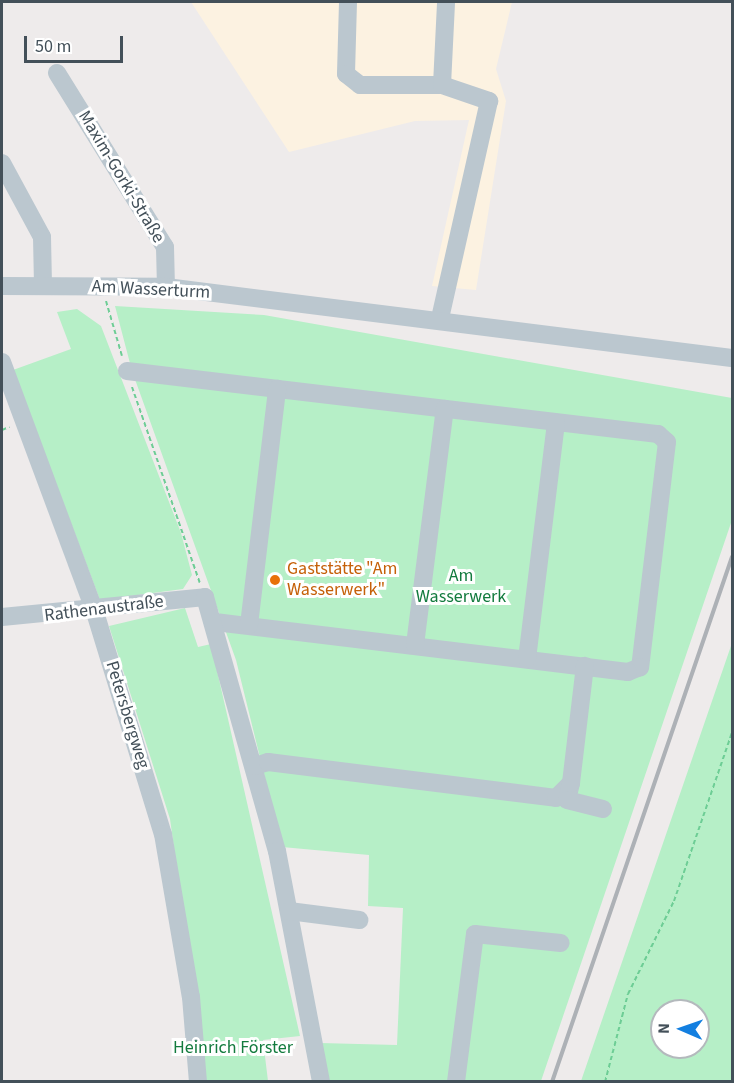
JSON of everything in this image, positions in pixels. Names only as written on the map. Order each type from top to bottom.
[{"type":"street","points":[[348,2],[346,74],[360,85],[442,85],[489,101],[441,319]]},
{"type":"street","points":[[442,85],[446,2]]},
{"type":"street","name":"Maxim-Gorki-Straße","points":[[57,73],[165,247],[166,287]]},
{"type":"street","points":[[2,163],[42,237],[43,286]]},
{"type":"street","name":"Am Wasserturm","points":[[2,286],[166,287],[300,301],[732,358]]},
{"type":"street","name":"Petersbergweg","points":[[2,362],[94,609],[163,834],[191,997],[198,1082]]},
{"type":"street","points":[[127,371],[658,434],[667,442],[640,667],[628,672],[215,622]]},
{"type":"street","points":[[249,625],[277,389]]},
{"type":"street","points":[[415,645],[445,409]]},
{"type":"street","points":[[527,658],[556,423]]},
{"type":"street","points":[[205,597],[215,622],[255,766],[289,911],[321,1082]]},
{"type":"street","name":"Rathenaustraße","points":[[2,617],[205,597]]},
{"type":"street","points":[[585,666],[567,800],[603,809]]},
{"type":"street","points":[[255,766],[268,762],[556,798],[571,783]]},
{"type":"street","points":[[289,911],[359,920]]},
{"type":"street","points":[[456,1082],[475,934],[561,943]]},
{"type":"path","points":[[106,299],[127,371],[205,597]]},
{"type":"path","points":[[605,1082],[628,994],[674,901],[732,733]]},
{"type":"shaded area","points":[[191,2],[512,2],[496,69],[506,101],[476,290],[432,286],[469,120],[415,121],[289,152]]},
{"type":"green space","name":"Am Wasserwerk","points":[[115,306],[264,315],[732,398],[732,520],[541,1081],[326,1081],[320,1043],[397,1045],[403,908],[368,906],[369,855],[282,847],[236,660],[132,371]]},
{"type":"green space","points":[[77,309],[101,326],[181,533],[192,575],[183,589],[100,600],[13,370],[71,349],[57,312]]},
{"type":"green space","name":"Heinrich Förster","points":[[185,608],[198,647],[211,644],[300,1036],[263,1040],[268,1081],[206,1081],[170,819],[109,626]]},
{"type":"green space","points":[[732,643],[732,1081],[581,1081]]},
{"type":"railway","points":[[552,1082],[732,557]]},
{"type":"place","name":"Gaststätte \"Am Wasserwerk\"","points":[[275,580]]}]
